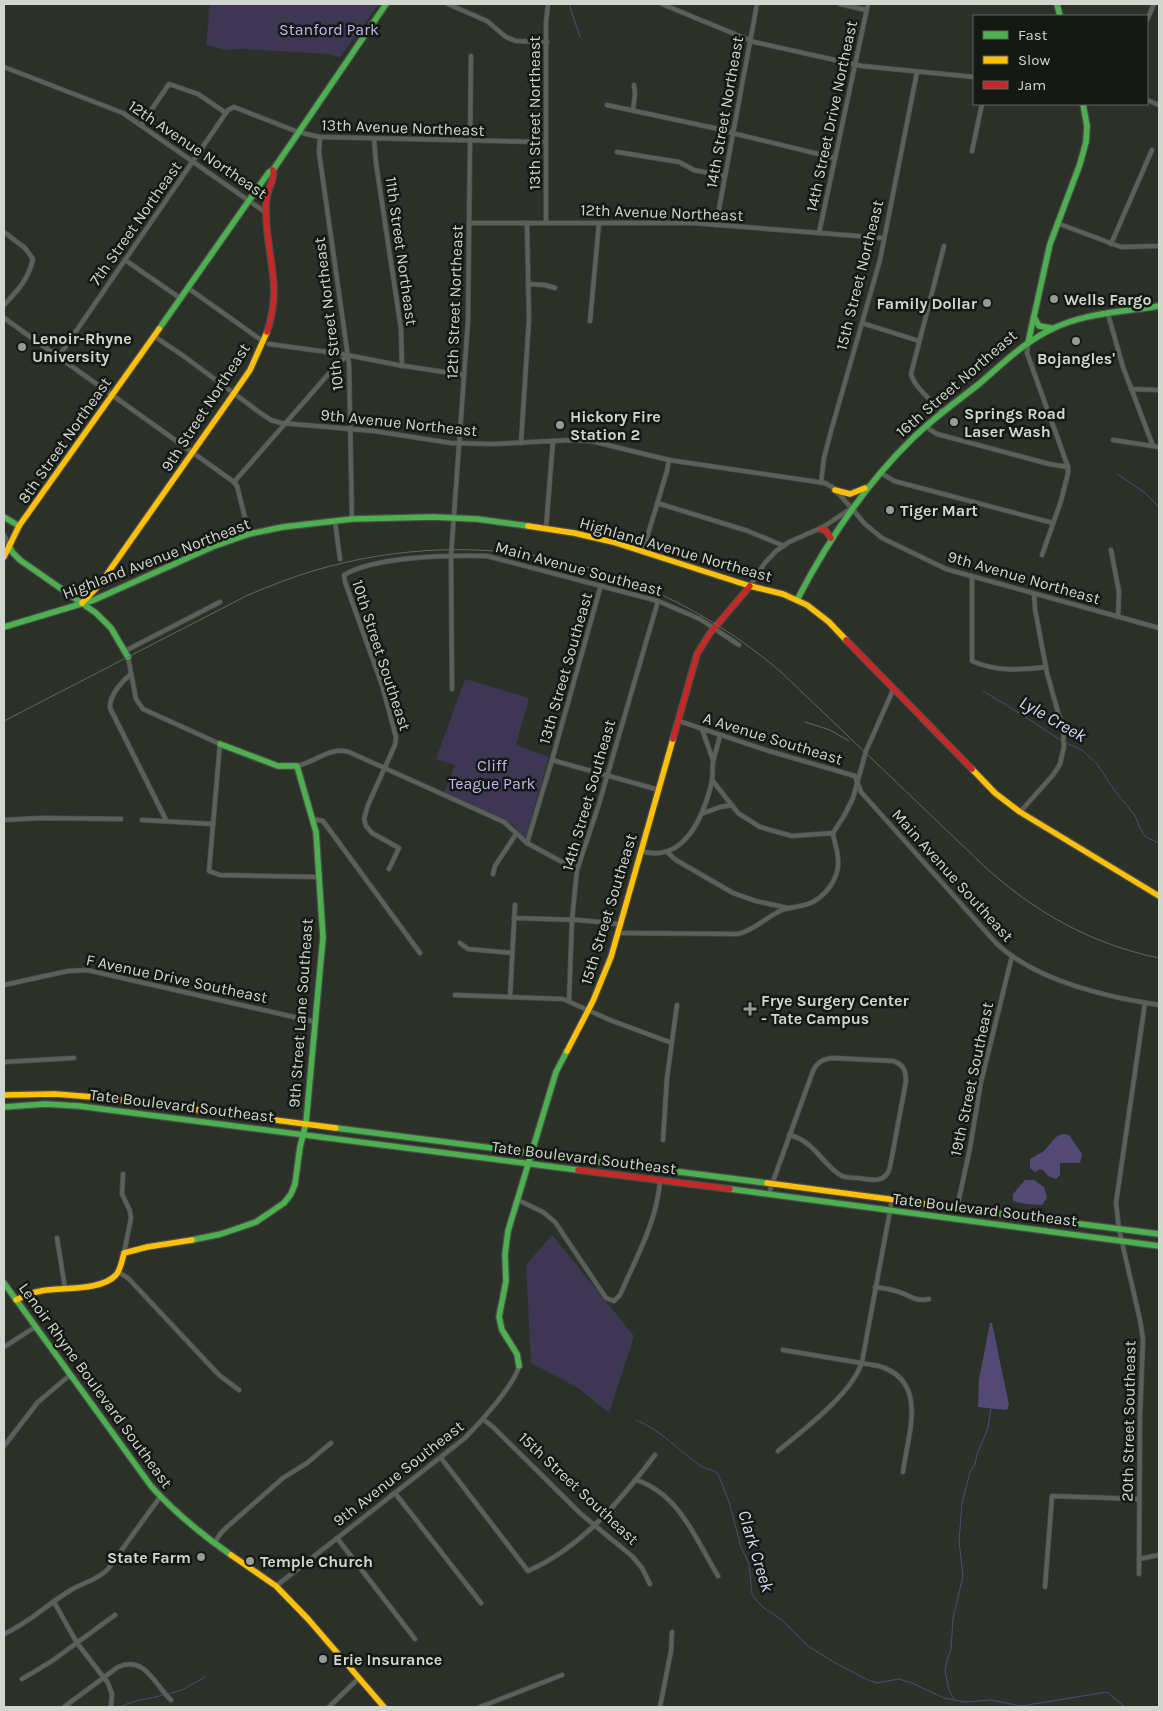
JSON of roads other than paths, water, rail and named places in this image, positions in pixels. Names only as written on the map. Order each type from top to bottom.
[{"type":"main road","points":[[273,170],[386,4]]},
{"type":"main road","name":"16th Street Northeast","points":[[797,600],[831,538],[851,508],[869,486],[906,445],[926,427],[1028,343],[1046,259],[1086,142],[1087,126],[1083,105]]},
{"type":"main road","name":"8th Street Northeast","points":[[4,557],[19,526],[248,201],[269,172],[273,170]]},
{"type":"main road","name":"9th Street Northeast","points":[[82,603],[100,584],[193,453],[267,343],[275,291],[266,212],[268,192],[275,174],[273,170]]},
{"type":"main road","points":[[1028,343],[1053,328],[1074,320],[1159,306]]},
{"type":"main road","points":[[1034,315],[1039,326],[1053,328]]},
{"type":"main road","points":[[835,490],[848,494],[860,492],[869,486]]},
{"type":"main road","points":[[4,517],[19,526]]},
{"type":"main road","name":"Highland Avenue Northeast","points":[[4,627],[94,600],[212,547],[249,534],[284,527],[352,519],[454,517],[594,537],[750,586],[770,590],[812,608],[829,622],[989,788],[1020,812],[1159,896]]},
{"type":"main road","points":[[821,529],[826,531],[831,538]]},
{"type":"main road","points":[[9,545],[12,552],[20,560],[104,620],[128,657]]},
{"type":"main road","points":[[713,629],[750,586]]},
{"type":"main road","name":"15th Street Southeast","points":[[519,1366],[517,1354],[502,1330],[499,1317],[506,1281],[506,1241],[556,1072],[589,1010],[605,974],[697,654],[713,629]]},
{"type":"main road","points":[[220,744],[277,765],[297,766]]},
{"type":"main road","name":"9th Street Lane Southeast","points":[[124,1253],[234,1231],[252,1224],[268,1215],[290,1197],[295,1185],[306,1124],[323,937],[317,842],[313,819],[297,766]]},
{"type":"main road","name":"Tate Boulevard Southeast","points":[[4,1095],[38,1093],[80,1095],[1159,1234]]},
{"type":"main road","name":"Tate Boulevard Southeast","points":[[4,1106],[45,1104],[79,1106],[1159,1246]]},
{"type":"main road","points":[[16,1300],[28,1294],[100,1283],[111,1279],[118,1272],[124,1253]]},
{"type":"main road","name":"Lenoir Rhyne Boulevard Southeast","points":[[4,1283],[142,1474],[160,1496],[181,1517],[214,1544],[276,1586],[308,1619],[384,1707]]},
{"type":"street","points":[[448,4],[487,21],[496,30],[516,41],[547,42]]},
{"type":"street","name":"13th Street Northeast","points":[[546,222],[548,4]]},
{"type":"street","points":[[662,4],[749,40],[855,65],[973,77]]},
{"type":"street","name":"14th Street Northeast","points":[[716,225],[757,4]]},
{"type":"street","points":[[840,4],[866,10]]},
{"type":"street","name":"14th Street Drive Northeast","points":[[819,233],[868,4]]},
{"type":"street","points":[[1148,18],[1154,4]]},
{"type":"street","name":"12th Street Northeast","points":[[452,689],[451,556],[468,321],[472,56]]},
{"type":"street","name":"12th Avenue Northeast","points":[[4,67],[116,109],[266,212]]},
{"type":"street","name":"15th Street Northeast","points":[[821,483],[824,458],[880,260],[917,72]]},
{"type":"street","points":[[141,125],[169,84],[198,94],[226,113]]},
{"type":"street","points":[[633,110],[634,85]]},
{"type":"street","points":[[607,105],[728,131],[835,158]]},
{"type":"street","points":[[972,151],[982,105]]},
{"type":"street","name":"13th Avenue Northeast","points":[[234,107],[298,132],[320,137],[470,142],[546,142]]},
{"type":"street","name":"7th Street Northeast","points":[[59,356],[228,110],[234,107]]},
{"type":"street","name":"10th Street Northeast","points":[[320,137],[322,169],[348,356],[352,519]]},
{"type":"street","name":"11th Street Northeast","points":[[374,139],[401,329],[402,366]]},
{"type":"street","points":[[1111,244],[1152,150]]},
{"type":"street","points":[[617,152],[679,162],[694,170],[724,176]]},
{"type":"street","name":"12th Avenue Northeast","points":[[469,223],[662,222],[884,238]]},
{"type":"street","points":[[521,443],[529,319],[528,223]]},
{"type":"street","points":[[590,321],[599,223]]},
{"type":"street","points":[[1057,223],[1125,248],[1159,246]]},
{"type":"street","points":[[4,232],[25,248],[33,259],[29,274],[22,286],[4,305]]},
{"type":"street","points":[[944,246],[911,371],[912,378],[944,413]]},
{"type":"street","points":[[125,260],[180,298]]},
{"type":"street","points":[[528,284],[545,285],[555,288]]},
{"type":"street","points":[[188,288],[267,343],[464,375]]},
{"type":"street","points":[[1108,314],[1118,351],[1153,446]]},
{"type":"street","points":[[4,318],[234,482],[237,486],[249,534]]},
{"type":"street","points":[[862,323],[918,341]]},
{"type":"street","name":"9th Avenue Northeast","points":[[154,336],[275,422],[351,428],[459,444],[572,440],[603,443],[669,460],[830,485],[865,524],[882,538],[946,569],[972,578],[1159,628]]},
{"type":"street","points":[[1028,343],[1027,353],[1068,467],[1064,493],[1042,555]]},
{"type":"street","points":[[234,482],[284,423],[340,362],[348,356]]},
{"type":"street","points":[[1131,389],[1159,390]]},
{"type":"street","points":[[926,427],[937,434],[1049,464],[1068,467]]},
{"type":"street","points":[[1113,440],[1159,446]]},
{"type":"street","points":[[546,529],[553,441]]},
{"type":"street","points":[[643,551],[669,460]]},
{"type":"street","points":[[881,473],[894,481],[1053,523]]},
{"type":"street","points":[[657,503],[748,531],[784,546]]},
{"type":"street","points":[[750,586],[769,558],[784,546],[821,529],[851,508]]},
{"type":"street","points":[[335,521],[340,559]]},
{"type":"street","points":[[4,535],[9,545]]},
{"type":"street","points":[[1111,550],[1119,592],[1118,617]]},
{"type":"street","name":"Main Avenue Southeast","points":[[344,575],[360,568],[384,562],[451,556],[495,558],[658,601],[700,620],[739,645]]},
{"type":"street","name":"10th Street Southeast","points":[[344,575],[344,582],[382,685],[396,737],[395,745],[364,817],[365,823],[372,833],[399,849],[389,869]]},
{"type":"street","points":[[972,578],[972,661],[989,667],[1007,670],[1046,666]]},
{"type":"street","name":"13th Street Southeast","points":[[526,843],[552,760],[601,585]]},
{"type":"street","points":[[1020,812],[1053,775],[1060,764],[1064,752],[1063,730],[1046,666],[1034,594]]},
{"type":"street","name":"14th Street Southeast","points":[[569,1000],[572,920],[577,870],[580,866],[658,601]]},
{"type":"street","points":[[124,651],[220,602]]},
{"type":"street","points":[[128,657],[136,699],[143,709],[220,744],[209,871],[220,876],[320,877]]},
{"type":"street","points":[[131,674],[123,681],[111,699],[110,708],[166,820]]},
{"type":"street","points":[[618,933],[719,935],[744,933],[773,914],[807,904],[819,898],[829,888],[836,876],[838,858],[832,833],[850,806],[866,752],[894,690]]},
{"type":"street","name":"A Avenue Southeast","points":[[679,721],[855,776],[858,781]]},
{"type":"street","points":[[702,729],[713,762]]},
{"type":"street","points":[[641,851],[654,853],[668,852],[686,838],[697,823],[712,780],[713,762],[718,750],[720,735]]},
{"type":"street","points":[[297,766],[311,762],[328,752],[338,749],[349,752],[504,822],[526,843],[577,870]]},
{"type":"street","points":[[552,760],[659,790]]},
{"type":"street","points":[[712,780],[743,818],[767,830],[792,836],[832,833]]},
{"type":"street","name":"Main Avenue Southeast","points":[[858,781],[861,792],[996,943],[1012,956],[1029,966],[1071,984],[1116,997],[1159,1005]]},
{"type":"street","points":[[701,814],[720,807],[732,806]]},
{"type":"street","points":[[4,820],[14,818],[121,819]]},
{"type":"street","points":[[313,819],[323,821],[420,953]]},
{"type":"street","points":[[142,820],[213,824]]},
{"type":"street","points":[[493,874],[495,866],[516,834]]},
{"type":"street","points":[[668,852],[676,860],[733,892],[756,901],[789,908]]},
{"type":"street","points":[[510,997],[514,905]]},
{"type":"street","points":[[514,918],[620,924]]},
{"type":"street","points":[[460,943],[468,949],[512,953]]},
{"type":"street","name":"19th Street Southeast","points":[[957,1208],[970,1148],[981,1082],[1012,956]]},
{"type":"street","name":"F Avenue Drive Southeast","points":[[4,985],[68,970],[89,970],[316,1022]]},
{"type":"street","points":[[455,995],[569,1000],[610,1020],[672,1043]]},
{"type":"street","name":"20th Street Southeast","points":[[1139,1574],[1143,1339],[1116,1209],[1117,1189],[1145,1003]]},
{"type":"street","points":[[663,1140],[677,1005]]},
{"type":"street","points":[[4,1062],[74,1058]]},
{"type":"street","points":[[769,1194],[789,1135],[813,1071],[822,1060],[833,1058],[893,1061],[899,1063],[904,1069],[906,1081],[889,1172],[884,1177],[876,1181],[844,1176],[804,1141],[789,1135]]},
{"type":"street","points":[[123,1174],[122,1194],[131,1218],[124,1253]]},
{"type":"street","points":[[518,1200],[543,1212],[555,1222],[606,1298],[614,1301],[620,1295],[651,1220],[660,1181]]},
{"type":"street","points":[[778,1451],[807,1427],[849,1386],[862,1362],[892,1200]]},
{"type":"street","points":[[57,1238],[65,1288]]},
{"type":"street","points":[[118,1272],[128,1278],[219,1375],[239,1390]]},
{"type":"street","points":[[875,1287],[900,1292],[910,1298],[929,1299]]},
{"type":"street","points":[[4,1347],[35,1327]]},
{"type":"street","points":[[783,1350],[862,1362],[892,1370],[902,1379],[909,1390],[912,1401],[912,1413],[903,1472]]},
{"type":"street","name":"9th Avenue Southeast","points":[[276,1586],[465,1438],[483,1419],[513,1380],[519,1366]]},
{"type":"street","points":[[4,1446],[38,1402],[70,1375]]},
{"type":"street","name":"15th Street Southeast","points":[[483,1419],[594,1525],[633,1557],[642,1568],[650,1584]]},
{"type":"street","points":[[214,1544],[228,1526],[283,1478],[308,1463],[331,1443]]},
{"type":"street","points":[[441,1458],[528,1571],[561,1553],[581,1538],[636,1480],[655,1455]]},
{"type":"street","points":[[636,1480],[652,1486],[675,1504],[718,1576]]},
{"type":"street","points":[[396,1493],[481,1603]]},
{"type":"street","points":[[4,1634],[26,1623],[73,1589],[96,1579],[105,1572],[160,1496]]},
{"type":"street","points":[[1045,1587],[1052,1496],[1139,1499]]},
{"type":"street","points":[[337,1538],[415,1639]]},
{"type":"street","points":[[1139,1559],[1159,1555]]},
{"type":"street","points":[[54,1602],[77,1643],[111,1690],[111,1707]]},
{"type":"street","points":[[22,1679],[52,1661],[115,1615]]},
{"type":"street","points":[[660,1707],[671,1651],[672,1632]]},
{"type":"street","points":[[64,1707],[120,1666],[129,1664],[138,1666],[151,1674],[171,1700]]},
{"type":"street","points":[[480,1707],[562,1675]]},
{"type":"street","points":[[329,1707],[359,1678]]},
{"type":"waterway","points":[[569,4],[580,37]]},
{"type":"waterway","points":[[1117,474],[1144,492],[1159,507]]},
{"type":"waterway","name":"Lyle Creek","points":[[983,691],[1062,741]]},
{"type":"waterway","name":"Lyle Creek","points":[[1066,743],[1082,750],[1097,764],[1115,791],[1134,814],[1143,834],[1159,843]]},
{"type":"waterway","points":[[954,1699],[949,1690],[945,1671],[951,1649],[953,1618],[963,1576],[959,1541],[962,1503],[970,1472],[975,1464],[977,1454],[988,1428],[991,1407]]},
{"type":"waterway","name":"Clark Creek","points":[[636,1420],[662,1435],[701,1466],[718,1474],[729,1502],[741,1547],[749,1564],[752,1594],[764,1608],[782,1620],[808,1646],[837,1664],[877,1683],[898,1679],[912,1683],[944,1698],[965,1702],[991,1700],[1021,1706],[1107,1692],[1125,1707]]},
{"type":"waterway","points":[[167,1694],[182,1690],[205,1677]]},
{"type":"waterway","points":[[120,1707],[163,1695]]},
{"type":"railway","points":[[4,721],[248,595],[316,570],[378,556],[440,550],[502,552],[562,561],[620,578],[676,602],[730,633],[781,672],[1002,882],[1043,911],[1087,935],[1134,952],[1159,958]]},
{"type":"railway","points":[[805,722],[830,730],[849,741]]},
{"type":"place","name":"Wells Fargo","points":[[1054,299]]},
{"type":"place","name":"Family Dollar","points":[[987,303]]},
{"type":"place","name":"Bojangles'","points":[[1076,341]]},
{"type":"place","name":"Lenoir-Rhyne University","points":[[22,347]]},
{"type":"place","name":"Springs Road Laser Wash","points":[[954,422]]},
{"type":"place","name":"Hickory Fire Station 2","points":[[560,425]]},
{"type":"place","name":"Tiger Mart","points":[[890,510]]},
{"type":"place","name":"Frye Surgery Center - Tate Campus","points":[[750,1009]]},
{"type":"place","name":"State Farm","points":[[201,1557]]},
{"type":"place","name":"Temple Church","points":[[250,1561]]},
{"type":"place","name":"Erie Insurance","points":[[323,1659]]},
{"type":"park label","name":"Stanford Park","points":[[329,29]]},
{"type":"park label","name":"Cliff Teague Park","points":[[492,774]]}]
